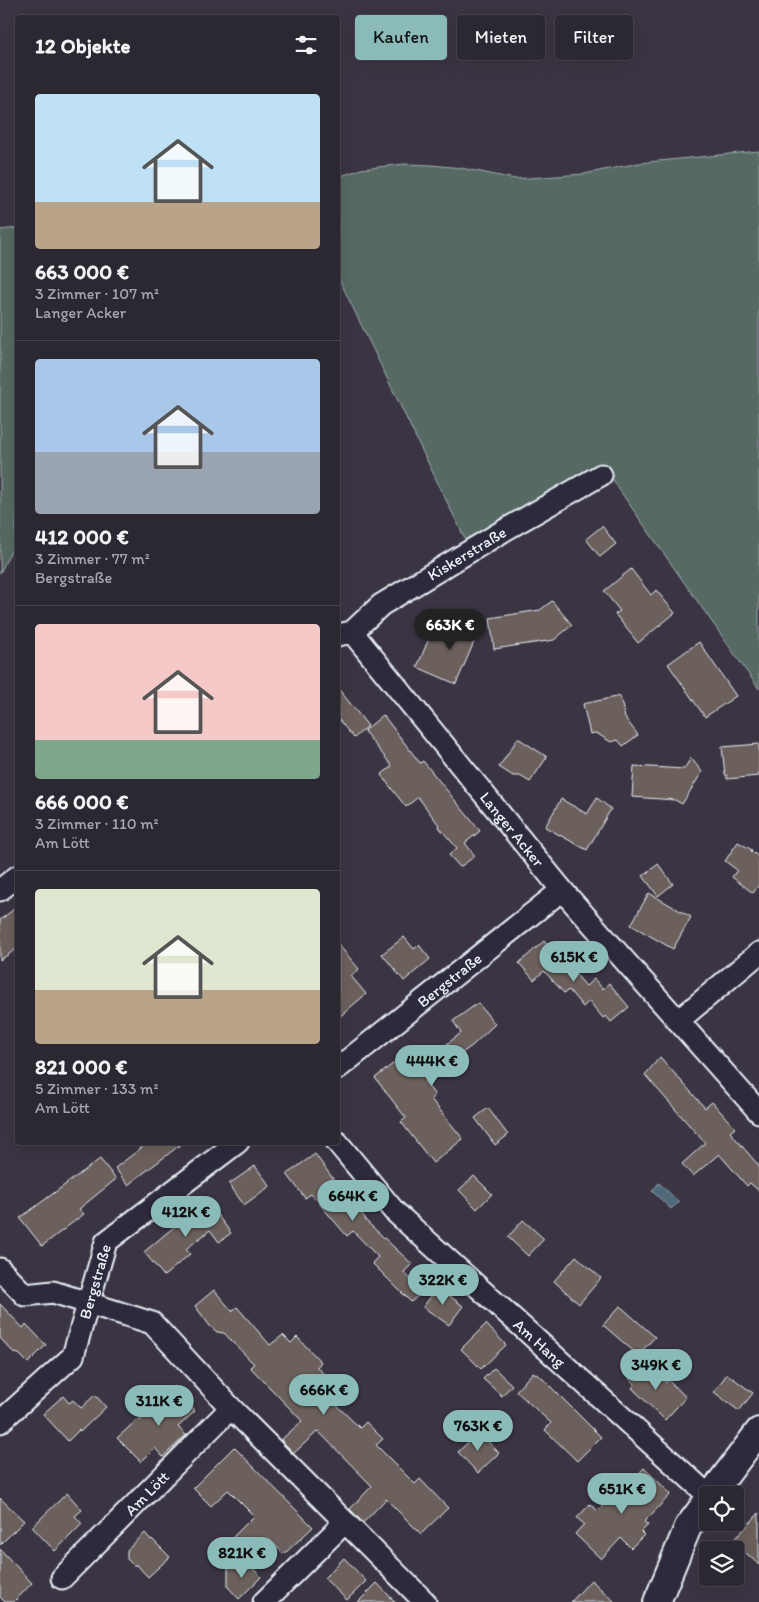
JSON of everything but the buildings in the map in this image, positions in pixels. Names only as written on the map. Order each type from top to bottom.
[{"type":"street","name":"Kiskerstraße","points":[[345,634],[381,606],[503,531],[600,475]]},
{"type":"street","name":"Langer Acker","points":[[345,634],[562,890],[759,1112]]},
{"type":"street","points":[[0,890],[15,878]]},
{"type":"street","name":"Bergstraße","points":[[340,1066],[562,890]]},
{"type":"street","points":[[678,1021],[759,953]]},
{"type":"street","name":"Bergstraße","points":[[0,1422],[73,1356],[106,1242],[234,1145]]},
{"type":"street","name":"Am Hang","points":[[339,1145],[394,1211],[700,1486]]},
{"type":"street","points":[[0,1269],[26,1295],[53,1292],[152,1323],[231,1408],[425,1602]]},
{"type":"street","name":"Am Lött","points":[[62,1578],[231,1408]]},
{"type":"street","points":[[717,1486],[759,1431]]},
{"type":"street","points":[[657,1602],[688,1527],[699,1512]]},
{"type":"street","points":[[264,1602],[345,1522]]},
{"type":"green space","points":[[759,151],[759,689],[620,491],[604,465],[466,541],[340,281],[340,176],[361,169],[405,164],[461,168],[515,179],[584,174],[639,163]]},
{"type":"green space","points":[[15,228],[15,543],[0,573],[0,230]]},
{"type":"water","points":[[659,1183],[679,1202],[671,1209],[652,1191]]}]
